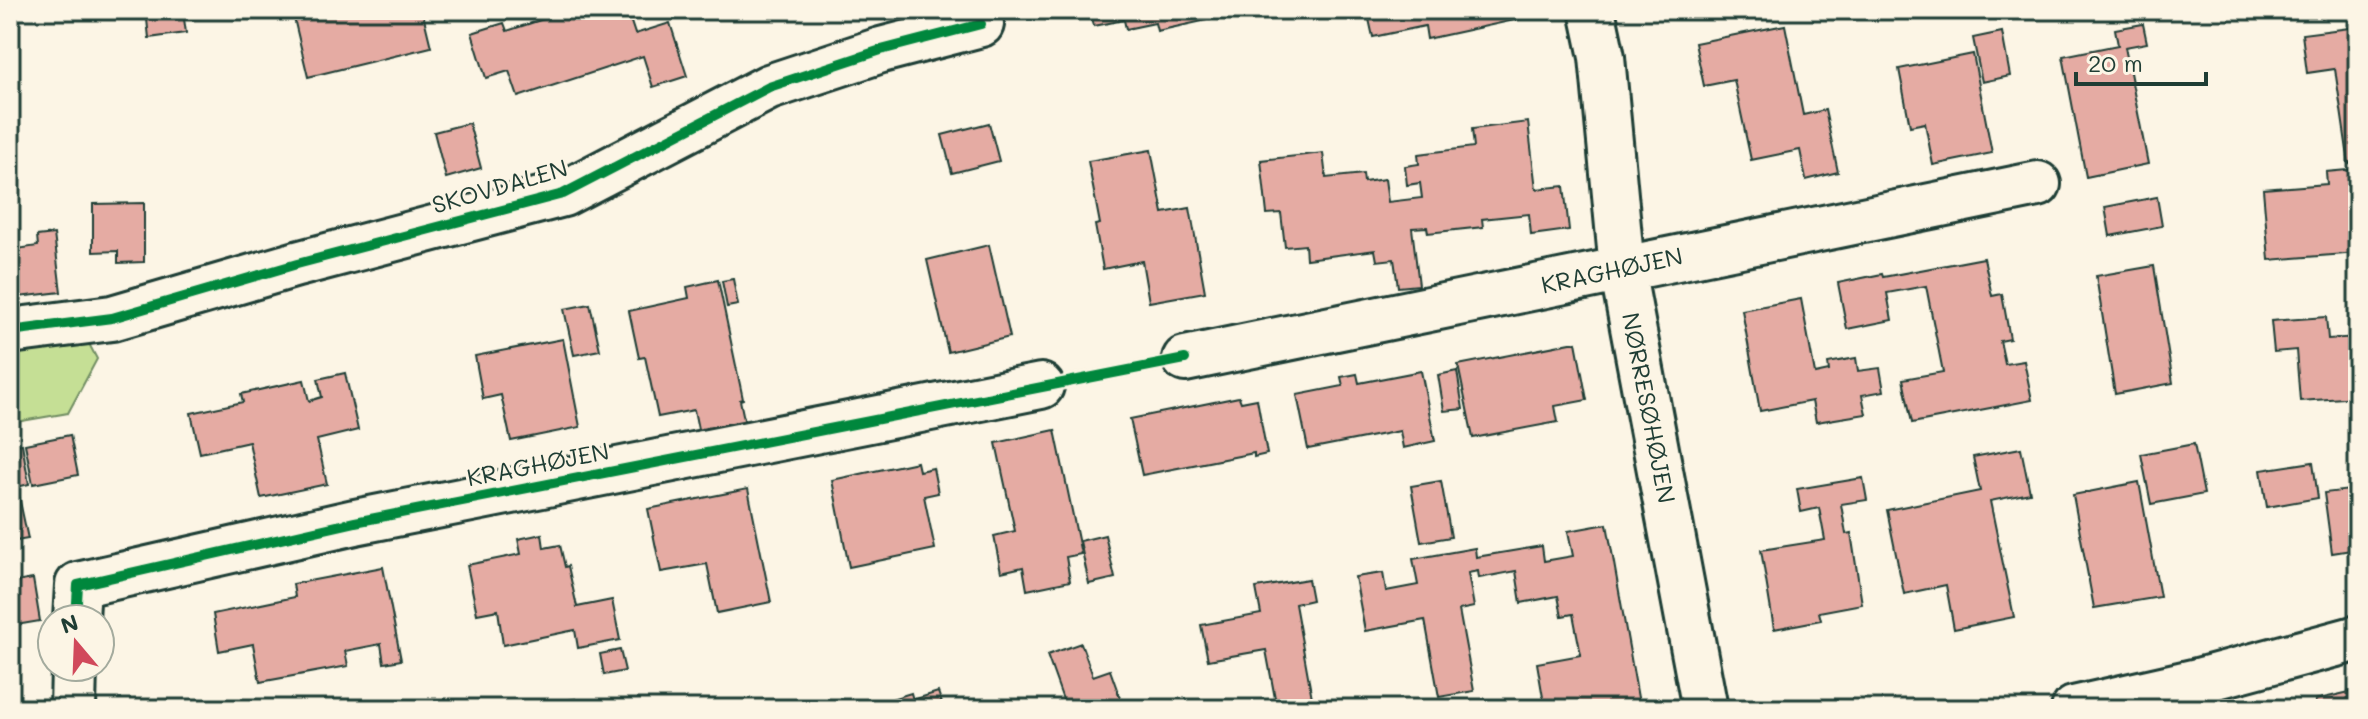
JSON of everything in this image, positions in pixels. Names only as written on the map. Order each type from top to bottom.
[{"type":"street","name":"NØRRESØHØJEN","points":[[1592,10],[1602,57],[1622,269],[1705,709]]},
{"type":"street","name":"SKOVDALEN","points":[[10,331],[112,318],[297,264],[563,194],[769,87],[881,50],[981,24]]},
{"type":"street","name":"KRAGHØJEN","points":[[1185,359],[2038,184]]},
{"type":"street","name":"KRAGHØJEN","points":[[77,603],[78,585],[355,522],[1041,386]]},
{"type":"street","points":[[2074,709],[2199,695],[2358,638]]},
{"type":"street","points":[[73,709],[74,683]]},
{"type":"green space","points":[[87,340],[97,359],[68,413],[10,423],[10,350]]},
{"type":"building","points":[[146,10],[245,10],[245,13],[184,19],[186,33],[149,38]]},
{"type":"building","points":[[311,10],[422,10],[431,47],[308,77],[293,14]]},
{"type":"building","points":[[571,10],[627,10],[635,34],[670,23],[687,76],[653,87],[643,56],[518,97],[509,71],[486,78],[472,33],[504,23],[507,31]]},
{"type":"building","points":[[1090,10],[1210,10],[1212,19],[1157,31],[1155,23],[1126,29],[1124,20],[1094,26]]},
{"type":"building","points":[[1367,10],[1532,10],[1533,16],[1427,39],[1425,26],[1373,37]]},
{"type":"building","points":[[2322,10],[2358,10],[2358,15],[2322,18]]},
{"type":"building","points":[[2143,24],[2147,43],[2125,47],[2148,164],[2086,177],[2063,56],[2118,45],[2115,29]]},
{"type":"building","points":[[1785,25],[1803,115],[1825,110],[1838,172],[1806,180],[1800,150],[1751,160],[1734,80],[1704,86],[1695,43]]},
{"type":"building","points":[[2358,27],[2358,162],[2349,164],[2335,69],[2307,73],[2302,34]]},
{"type":"building","points":[[2002,32],[2010,76],[1982,82],[1973,38]]},
{"type":"building","points":[[1973,54],[1992,153],[1933,165],[1925,123],[1910,126],[1899,69]]},
{"type":"building","points":[[1528,122],[1536,189],[1564,186],[1569,230],[1531,235],[1529,214],[1482,219],[1483,227],[1428,233],[1427,227],[1412,228],[1419,285],[1398,287],[1394,259],[1377,261],[1375,250],[1306,259],[1305,245],[1285,247],[1281,213],[1267,214],[1261,160],[1323,153],[1326,178],[1363,174],[1364,182],[1385,179],[1388,202],[1422,198],[1420,183],[1407,185],[1405,166],[1419,164],[1418,154],[1474,147],[1472,129]]},
{"type":"building","points":[[469,123],[481,168],[446,178],[434,132]]},
{"type":"building","points":[[989,123],[999,161],[952,173],[942,135]]},
{"type":"building","points":[[1151,150],[1163,213],[1190,208],[1205,292],[1149,302],[1142,261],[1103,269],[1095,225],[1100,224],[1088,161]]},
{"type":"building","points":[[2358,169],[2358,253],[2269,260],[2263,189],[2327,184],[2326,172]]},
{"type":"building","points":[[2157,197],[2162,226],[2110,236],[2105,207]]},
{"type":"building","points":[[144,203],[144,262],[118,263],[118,251],[93,252],[93,204]]},
{"type":"building","points":[[54,234],[61,292],[10,298],[10,250],[38,246],[37,236]]},
{"type":"building","points":[[989,245],[1010,337],[948,352],[927,260]]},
{"type":"building","points":[[1984,258],[1992,296],[2002,294],[2010,339],[2000,341],[2005,364],[2024,361],[2032,400],[1912,423],[1903,379],[1943,372],[1926,286],[1887,293],[1892,320],[1847,329],[1838,283]]},
{"type":"building","points":[[2154,266],[2173,383],[2115,394],[2096,276]]},
{"type":"building","points":[[733,279],[738,305],[727,307],[722,281]]},
{"type":"building","points":[[718,280],[743,399],[740,400],[746,429],[700,439],[694,410],[658,417],[645,357],[639,358],[629,311],[689,298],[687,287]]},
{"type":"building","points":[[1801,299],[1815,374],[1829,371],[1828,363],[1856,358],[1858,371],[1880,368],[1884,391],[1862,395],[1866,414],[1816,422],[1812,401],[1760,411],[1742,310]]},
{"type":"building","points":[[590,304],[600,350],[574,355],[564,309]]},
{"type":"building","points":[[2326,317],[2328,339],[2358,337],[2358,397],[2300,401],[2296,350],[2274,352],[2271,321]]},
{"type":"building","points":[[563,339],[580,427],[511,441],[501,395],[483,399],[475,356]]},
{"type":"building","points":[[1576,342],[1587,400],[1555,406],[1558,422],[1473,438],[1458,365]]},
{"type":"building","points":[[1421,371],[1435,441],[1403,448],[1400,431],[1308,449],[1297,395],[1343,386],[1341,377],[1357,374],[1359,383]]},
{"type":"building","points":[[1457,371],[1463,409],[1444,411],[1438,375]]},
{"type":"building","points":[[345,373],[358,430],[317,440],[327,484],[261,498],[249,442],[200,453],[191,413],[243,402],[241,394],[304,380],[309,401],[322,397],[318,379]]},
{"type":"building","points":[[1239,397],[1241,402],[1257,399],[1267,454],[1254,457],[1254,453],[1142,475],[1130,419]]},
{"type":"building","points":[[1055,430],[1081,554],[1066,557],[1070,581],[1027,590],[1023,567],[1001,572],[994,536],[1015,531],[996,443]]},
{"type":"building","points":[[70,435],[78,475],[33,484],[25,444]]},
{"type":"building","points":[[22,444],[29,484],[17,487],[28,539],[10,542],[10,446]]},
{"type":"building","points":[[2194,444],[2204,494],[2151,504],[2141,454]]},
{"type":"building","points":[[2021,448],[2030,493],[1990,501],[2014,617],[1954,629],[1946,585],[1904,594],[1887,510],[1980,491],[1973,457]]},
{"type":"building","points":[[917,462],[919,471],[933,468],[938,493],[924,496],[935,549],[849,567],[832,480]]},
{"type":"building","points":[[2313,462],[2318,498],[2267,507],[2261,470]]},
{"type":"building","points":[[1863,478],[1867,500],[1841,504],[1846,534],[1851,533],[1862,604],[1819,612],[1821,620],[1774,629],[1761,550],[1825,540],[1819,508],[1801,512],[1797,489]]},
{"type":"building","points":[[1441,481],[1451,537],[1421,542],[1411,486]]},
{"type":"building","points":[[2139,482],[2160,597],[2094,608],[2073,495]]},
{"type":"building","points":[[748,489],[771,602],[717,613],[707,564],[661,572],[648,509]]},
{"type":"building","points":[[2358,489],[2358,549],[2332,553],[2324,493]]},
{"type":"building","points":[[1607,524],[1640,709],[1545,709],[1537,663],[1581,655],[1573,614],[1562,616],[1558,596],[1521,603],[1516,571],[1479,578],[1478,571],[1468,573],[1474,607],[1459,610],[1474,691],[1439,697],[1425,620],[1365,631],[1355,577],[1383,573],[1386,591],[1418,585],[1413,559],[1475,548],[1476,557],[1542,546],[1544,561],[1573,556],[1568,531]]},
{"type":"building","points":[[542,534],[544,548],[560,545],[577,607],[612,600],[620,640],[578,648],[575,630],[503,645],[498,610],[477,614],[467,565],[521,554],[518,539]]},
{"type":"building","points":[[1105,535],[1115,578],[1089,584],[1080,541]]},
{"type":"building","points":[[383,567],[401,660],[384,663],[381,644],[345,651],[348,666],[260,682],[253,644],[219,651],[213,614],[295,597],[293,584]]},
{"type":"building","points":[[33,579],[36,622],[10,626],[10,583]]},
{"type":"building","points":[[1308,579],[1312,600],[1295,604],[1314,709],[1277,709],[1266,650],[1208,660],[1201,625],[1261,614],[1256,588]]},
{"type":"building","points":[[1081,643],[1093,676],[1110,670],[1124,709],[1063,709],[1066,708],[1047,655]]},
{"type":"building","points":[[620,650],[625,671],[604,675],[600,654]]},
{"type":"building","points":[[2358,690],[2358,709],[2317,709],[2315,700]]},
{"type":"building","points":[[938,692],[944,709],[859,709],[911,693],[913,700]]},
{"type":"building","points":[[575,699],[577,709],[536,709],[536,705]]},
{"type":"cycle path","points":[[10,331],[112,318],[297,264],[563,194],[769,87],[881,50],[981,24]]},
{"type":"cycle path","points":[[77,603],[78,585],[355,522],[1185,359]]}]
